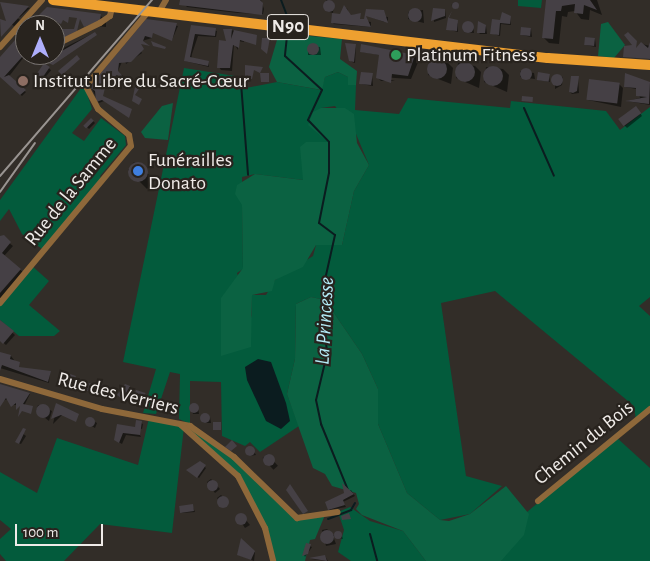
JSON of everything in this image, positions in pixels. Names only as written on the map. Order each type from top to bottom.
[{"type":"main road","name":"N90","points":[[53,0],[512,53],[650,71]]},
{"type":"main road","name":"N90","points":[[548,58],[650,65]]},
{"type":"street","points":[[29,15],[42,0]]},
{"type":"street","points":[[154,12],[166,0]]},
{"type":"street","points":[[65,40],[110,16],[112,6]]},
{"type":"street","name":"Rue de la Samme","points":[[0,302],[131,146],[129,135],[98,110],[86,86],[154,12]]},
{"type":"street","points":[[0,47],[15,31]]},
{"type":"street","name":"Rue des Verriers","points":[[0,379],[102,409],[180,424],[238,476],[265,528],[273,561]]},
{"type":"street","name":"Chemin du Bois","points":[[538,501],[650,409]]},
{"type":"street","points":[[180,424],[190,426],[220,446],[297,518],[338,512]]},
{"type":"green space","points":[[518,0],[542,0],[541,8],[518,6]]},
{"type":"green space","points":[[608,22],[625,45],[614,58],[598,56],[601,24]]},
{"type":"green space","points":[[279,33],[342,39],[340,59],[357,71],[356,85],[348,85],[348,77],[338,72],[325,77],[322,90],[277,82],[269,67]]},
{"type":"green space","points":[[184,68],[235,76],[236,90],[277,82],[321,90],[325,77],[338,72],[348,77],[348,85],[356,85],[355,110],[399,114],[408,98],[510,108],[511,101],[606,111],[620,130],[650,107],[650,297],[639,306],[650,316],[650,409],[636,421],[634,406],[495,291],[441,303],[466,476],[502,486],[470,514],[440,520],[407,493],[378,424],[378,389],[362,354],[325,300],[311,297],[296,304],[295,359],[287,394],[299,426],[260,452],[250,442],[245,446],[222,436],[221,382],[190,381],[190,424],[179,419],[180,374],[170,372],[156,414],[143,413],[156,369],[123,362]],"holes":[[[335,106],[356,134],[369,165],[354,191],[342,245],[316,245],[313,256],[275,280],[266,295],[252,295],[252,318],[237,273],[243,269],[242,177],[255,174],[303,180],[306,142],[329,142],[321,108]]]},
{"type":"green space","points":[[84,84],[92,109],[72,133],[84,141],[101,118],[125,136],[126,145],[100,176],[103,182],[42,249],[22,234],[9,209],[0,221],[0,200]]},
{"type":"green space","points":[[173,103],[168,140],[145,138],[141,132],[162,106]]},
{"type":"green space","points":[[321,108],[345,108],[354,114],[357,143],[369,165],[354,191],[342,245],[316,245],[303,267],[275,280],[272,291],[252,295],[251,347],[221,356],[221,298],[243,268],[242,205],[235,194],[237,185],[255,174],[303,180],[300,147],[306,142],[328,142],[308,125],[313,112]]},
{"type":"green space","points":[[32,266],[49,281],[29,305],[60,331],[54,336],[19,336],[0,320],[0,303]]},
{"type":"green space","points":[[311,297],[325,300],[362,354],[378,389],[378,424],[407,493],[440,520],[449,521],[470,514],[506,486],[529,514],[524,535],[501,561],[426,561],[403,531],[362,515],[356,509],[359,504],[356,493],[332,486],[325,474],[313,468],[287,394],[295,359],[296,304]]},
{"type":"green space","points":[[149,418],[184,427],[172,533],[100,524],[64,561],[6,561],[0,554],[0,539],[11,529],[0,520],[0,472],[37,493],[57,438],[138,465]]},
{"type":"green space","points":[[190,426],[220,446],[294,516],[325,515],[315,539],[310,540],[305,561],[274,561],[265,528],[238,476],[188,431]]},
{"type":"green space","points":[[616,437],[650,468],[650,561],[501,561],[527,512]]},
{"type":"green space","points":[[350,507],[370,521],[403,531],[426,561],[351,561],[338,552],[344,530],[338,512]]},
{"type":"shaded area","points":[[258,359],[271,362],[286,403],[290,421],[281,429],[266,421],[247,380],[245,367]]},
{"type":"building","points":[[180,0],[260,0],[263,3],[262,15],[179,5]]},
{"type":"building","points":[[327,0],[331,0],[335,6],[331,12],[327,12],[323,8],[323,4]]},
{"type":"building","points":[[546,0],[590,0],[597,10],[584,5],[583,14],[574,13],[575,4],[562,6],[561,11],[556,11],[553,39],[542,38]]},
{"type":"building","points":[[455,1],[459,5],[455,9],[451,5]]},
{"type":"building","points":[[0,2],[29,6],[21,15],[15,15],[15,22],[1,37],[0,19],[6,21]]},
{"type":"building","points":[[344,5],[351,15],[361,13],[360,19],[364,19],[366,9],[384,10],[388,23],[366,16],[371,27],[331,23],[332,13],[340,14]]},
{"type":"building","points":[[47,7],[101,14],[100,21],[84,27],[80,19],[77,31],[65,37],[65,29],[74,29],[77,18],[69,17],[68,23],[65,21],[65,15],[39,15]]},
{"type":"building","points":[[412,8],[418,8],[422,15],[418,22],[412,22],[408,18],[408,12]]},
{"type":"building","points":[[433,8],[445,9],[445,16],[431,21]]},
{"type":"building","points":[[452,11],[449,18],[458,20],[457,31],[446,30],[448,18]]},
{"type":"building","points":[[502,12],[511,16],[510,24],[500,23],[499,35],[490,34],[492,19],[500,20]]},
{"type":"building","points":[[146,19],[177,23],[172,41],[153,33],[152,38],[145,36],[143,41],[150,46],[141,44],[144,49],[131,62],[119,63],[118,71],[128,82],[117,75],[109,81],[113,90],[105,88],[103,96],[132,109],[129,118],[102,100],[96,102],[95,91],[89,87]]},
{"type":"building","points":[[466,21],[470,21],[474,27],[470,33],[466,33],[462,29],[462,25]]},
{"type":"building","points":[[478,21],[486,25],[485,33],[477,33]]},
{"type":"building","points":[[191,25],[216,28],[215,36],[195,34],[190,57],[209,61],[208,66],[184,61]]},
{"type":"building","points":[[521,27],[531,28],[530,36],[520,35]]},
{"type":"building","points":[[223,29],[232,29],[231,39],[234,30],[257,35],[256,45],[240,40],[239,48],[233,45],[230,68],[217,68],[219,40],[226,41]]},
{"type":"building","points":[[95,32],[97,35],[65,57],[65,49]]},
{"type":"building","points":[[628,32],[637,41],[636,48],[641,42],[648,48],[650,42],[650,59],[623,57],[624,46],[632,45],[624,35]]},
{"type":"building","points":[[585,37],[595,38],[594,46],[584,45]]},
{"type":"building","points":[[262,38],[270,38],[267,54],[261,49]]},
{"type":"building","points":[[15,40],[15,65],[4,77],[9,75],[26,90],[20,95],[0,77],[0,57]]},
{"type":"building","points":[[151,41],[166,47],[165,49],[153,46]]},
{"type":"building","points":[[315,43],[318,44],[318,54],[311,55],[308,54],[307,47],[308,44]]},
{"type":"building","points":[[345,43],[356,44],[354,62],[349,61]]},
{"type":"building","points":[[361,44],[415,55],[408,76],[392,74],[391,83],[376,78],[379,55],[360,52]]},
{"type":"building","points":[[77,55],[80,59],[62,75],[58,71]]},
{"type":"building","points":[[433,59],[441,59],[447,65],[447,73],[441,79],[433,79],[427,73],[427,65]]},
{"type":"building","points":[[461,62],[469,62],[475,68],[475,76],[469,82],[461,82],[455,76],[455,68]]},
{"type":"building","points":[[43,65],[47,65],[50,67],[41,79],[36,75]]},
{"type":"building","points":[[245,65],[263,67],[260,73],[254,70],[252,79],[245,79]]},
{"type":"building","points":[[489,66],[497,66],[503,72],[503,80],[497,86],[489,86],[483,80],[483,72]]},
{"type":"building","points":[[524,68],[528,68],[532,74],[528,80],[524,80],[520,76],[520,72]]},
{"type":"building","points":[[361,72],[373,73],[371,85],[359,84]]},
{"type":"building","points":[[538,72],[550,74],[549,82],[537,80]]},
{"type":"building","points":[[260,73],[269,73],[269,82],[261,82]]},
{"type":"building","points":[[625,73],[650,82],[649,104],[625,101],[647,97],[636,96],[636,88],[624,87]]},
{"type":"building","points":[[557,74],[563,80],[557,86],[551,80]]},
{"type":"building","points":[[571,76],[579,76],[577,91],[573,93],[569,92]]},
{"type":"building","points":[[589,79],[620,83],[617,104],[586,100]]},
{"type":"building","points":[[135,87],[139,89],[135,95],[142,99],[139,105],[132,101]]},
{"type":"building","points":[[522,96],[533,97],[533,102],[522,101]]},
{"type":"building","points":[[636,106],[641,113],[623,126],[618,119]]},
{"type":"building","points":[[91,118],[94,121],[86,129],[83,126]]},
{"type":"building","name":"Funérailles Donato","points":[[138,162],[145,165],[148,172],[145,179],[138,182],[131,179],[128,172],[131,165]]},
{"type":"building","points":[[4,235],[11,242],[2,253],[21,269],[0,293],[0,236]]},
{"type":"building","points":[[0,320],[14,331],[3,344],[0,341]]},
{"type":"building","points":[[0,352],[11,355],[10,359],[20,362],[19,367],[51,371],[48,382],[2,365],[0,371]]},
{"type":"building","points":[[70,374],[76,376],[71,387],[60,383],[62,375]]},
{"type":"building","points":[[83,381],[92,384],[90,392],[81,388]]},
{"type":"building","points":[[0,384],[30,393],[23,404],[33,406],[31,414],[22,411],[18,417],[20,406],[16,410],[16,403],[11,407],[6,398],[0,407]]},
{"type":"building","points":[[125,384],[130,386],[126,402],[117,395]]},
{"type":"building","points":[[102,385],[106,385],[110,391],[106,397],[102,397],[98,393],[98,389]]},
{"type":"building","points":[[136,390],[146,393],[142,403],[133,401]]},
{"type":"building","points":[[56,403],[79,414],[76,422],[61,415],[51,419]]},
{"type":"building","points":[[166,403],[176,405],[174,413],[164,411]]},
{"type":"building","points":[[194,403],[199,408],[194,413],[189,408]]},
{"type":"building","points":[[40,404],[46,404],[50,411],[46,418],[40,418],[36,414],[36,408]]},
{"type":"building","points":[[205,413],[210,418],[205,423],[200,418]]},
{"type":"building","points":[[88,417],[92,417],[95,422],[94,426],[88,427],[85,424],[85,420]]},
{"type":"building","points":[[136,420],[142,421],[140,435],[123,433],[119,443],[114,440],[117,424],[135,427]]},
{"type":"building","points":[[213,422],[221,422],[221,430],[213,430]]},
{"type":"building","points":[[23,428],[26,429],[19,444],[15,442]]},
{"type":"building","points":[[232,440],[237,446],[231,451],[225,447]]},
{"type":"building","points":[[248,446],[252,446],[255,451],[254,455],[248,456],[245,453],[245,449]]},
{"type":"building","points":[[271,454],[274,455],[274,465],[267,466],[264,465],[263,458],[264,455]]},
{"type":"building","points":[[200,461],[206,465],[197,478],[186,470]]},
{"type":"building","points":[[212,479],[218,485],[212,491],[206,485]]},
{"type":"building","points":[[342,483],[354,494],[343,500],[345,505],[328,510],[325,502],[344,493]]},
{"type":"building","points":[[290,484],[308,511],[303,514],[286,490]]},
{"type":"building","points":[[221,496],[225,496],[229,502],[225,508],[221,508],[217,504],[217,500]]},
{"type":"building","points":[[193,504],[194,511],[180,513],[179,506]]},
{"type":"building","points":[[239,513],[243,513],[247,519],[243,525],[239,525],[235,521],[235,517]]},
{"type":"building","points":[[349,513],[351,519],[342,520],[341,516]]},
{"type":"building","points":[[324,530],[330,530],[334,537],[330,544],[324,544],[320,540],[320,534]]},
{"type":"building","points":[[338,531],[342,535],[338,539],[334,535]]},
{"type":"building","points":[[241,538],[255,551],[251,560],[237,555]]},
{"type":"building","points":[[306,543],[311,544],[308,554],[302,556]]},
{"type":"building","points":[[325,555],[327,561],[309,558],[314,557]]},
{"type":"waterway","name":"La Princesse","points":[[281,0],[288,18]]},
{"type":"waterway","name":"La Princesse","points":[[287,36],[285,56],[322,90],[308,120],[329,142],[329,173],[319,223],[335,235],[322,293],[327,354],[316,400],[321,424],[348,490]]},
{"type":"waterway","points":[[241,83],[248,175]]},
{"type":"waterway","points":[[524,108],[554,176]]},
{"type":"waterway","points":[[328,519],[351,510],[355,503]]},
{"type":"waterway","points":[[370,534],[377,561]]},
{"type":"railway","points":[[0,176],[152,0]]},
{"type":"railway","points":[[0,192],[35,143]]},
{"type":"place","name":"Platinum Fitness","points":[[396,55]]},
{"type":"place","name":"Institut Libre du Sacré-Cœur","points":[[23,81]]},
{"type":"place","name":"Funérailles Donato","points":[[138,171]]}]
